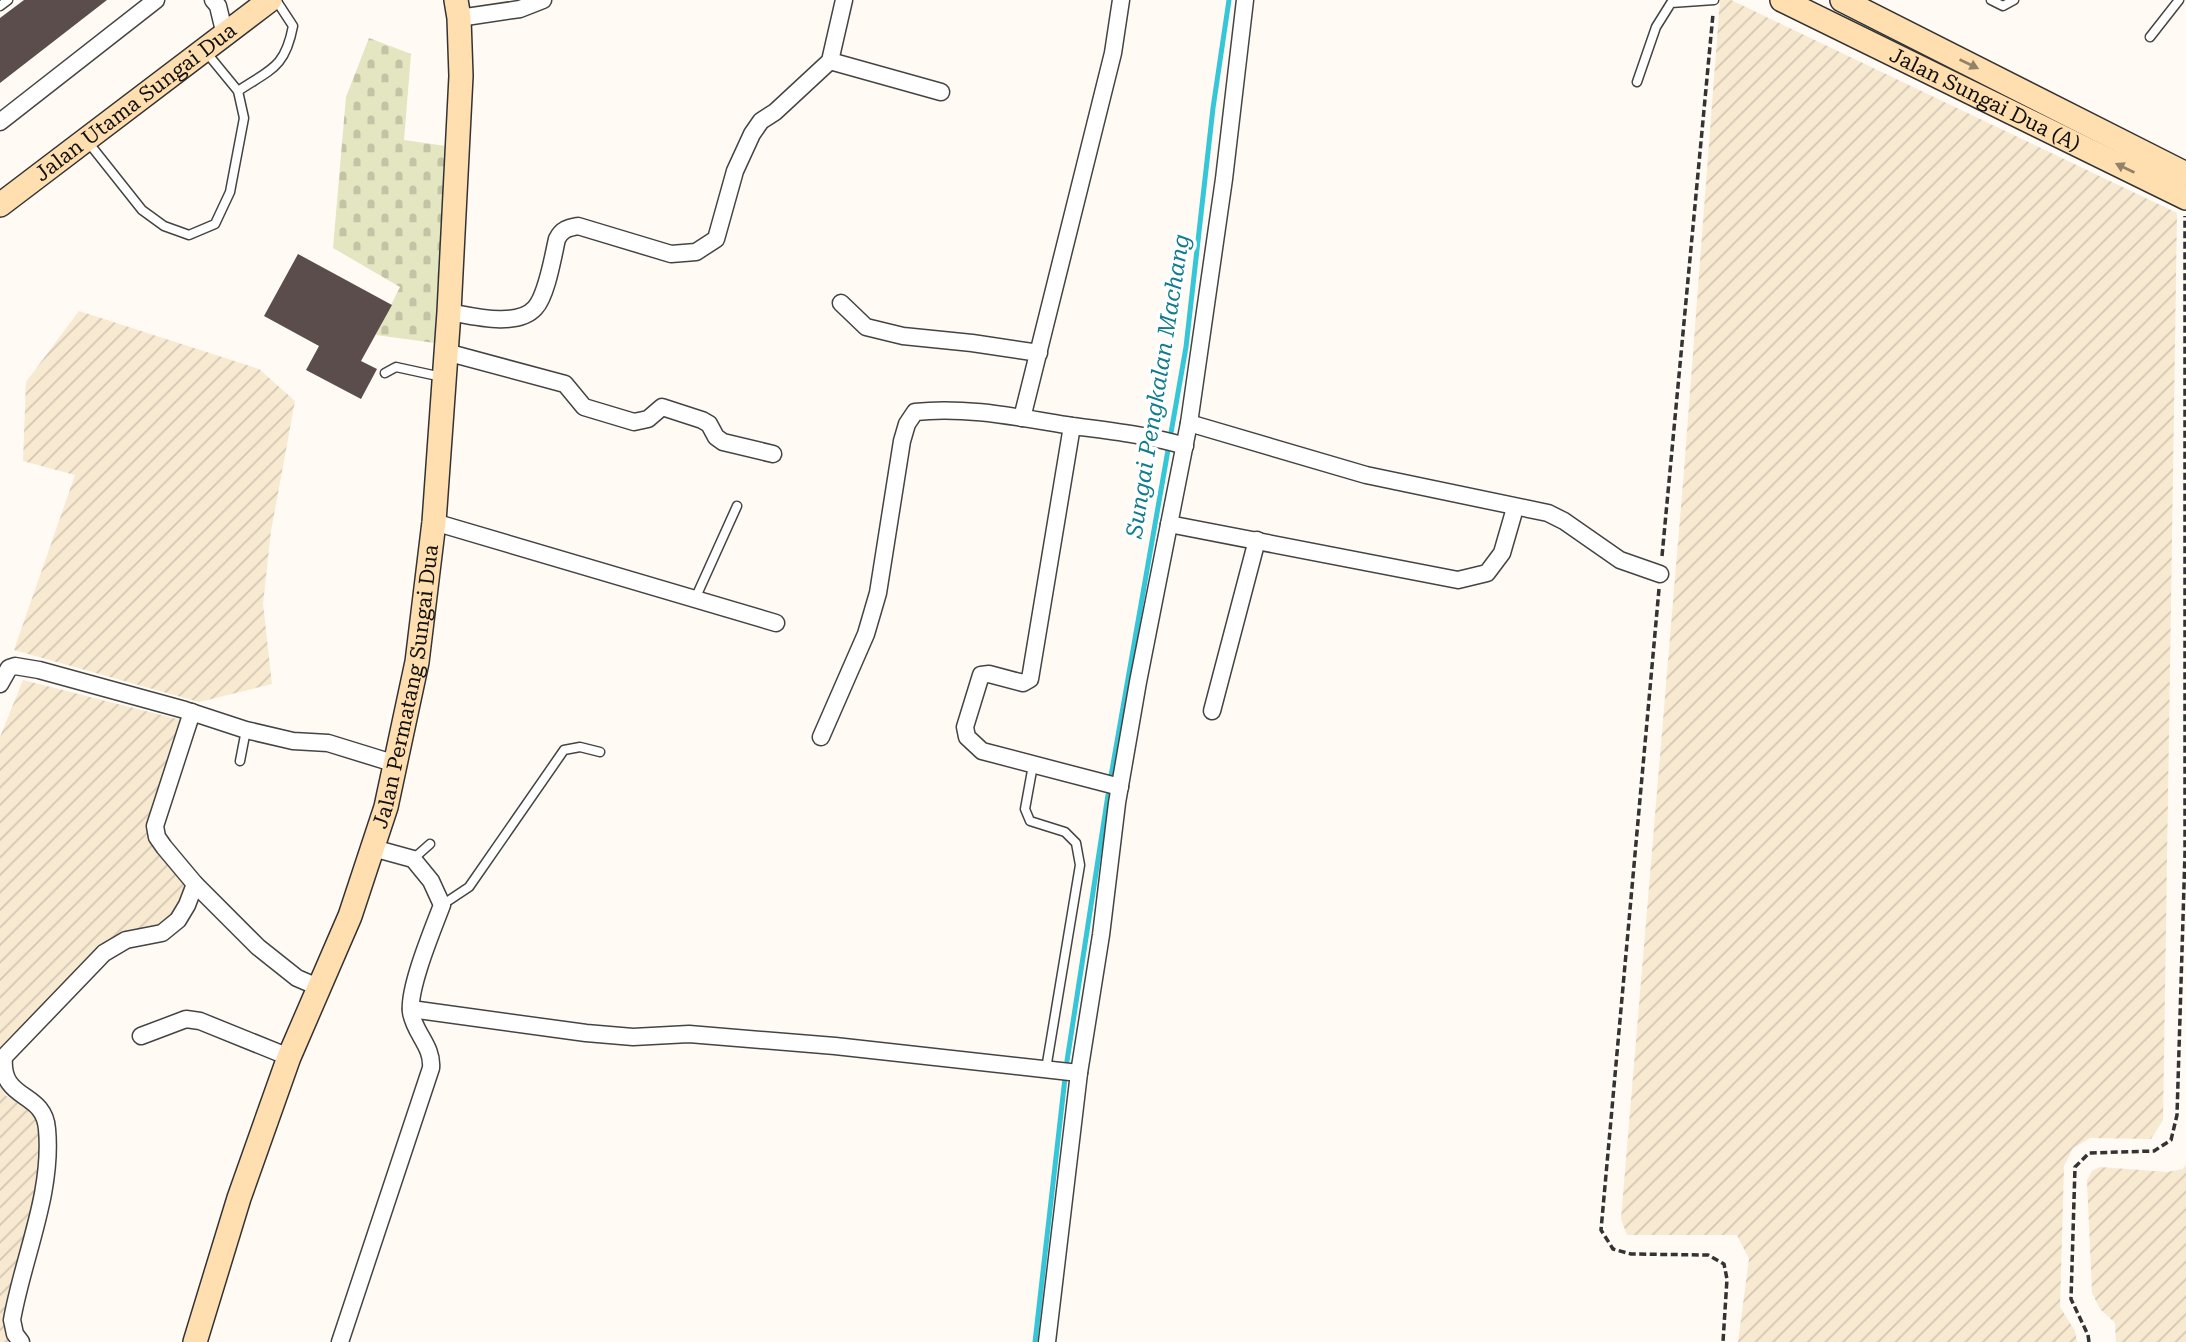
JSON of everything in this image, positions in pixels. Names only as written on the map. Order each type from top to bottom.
[{"type":"main road","name":"Jalan Utama Sungai Dua","points":[[0,205],[270,0]]},
{"type":"main road","name":"Jalan Sungai Dua (A)","points":[[1782,0],[1826,9],[1842,29],[2185,198]]},
{"type":"main road","points":[[1884,0],[1926,43]]},
{"type":"main road","name":"Jalan Sungai Dua (A)","points":[[1851,2],[1926,43],[2186,174]]},
{"type":"main road","points":[[1842,29],[1851,2]]},
{"type":"main road","name":"Jalan Permatang Sungai Dua","points":[[195,1342],[239,1198],[289,1057],[350,916],[373,848],[386,807],[417,662],[434,522],[445,377],[461,76],[459,6]]},
{"type":"street","points":[[0,122],[156,0]]},
{"type":"street","points":[[214,0],[225,35]]},
{"type":"street","points":[[459,6],[520,9],[543,0]]},
{"type":"street","points":[[449,312],[492,319],[511,318],[534,309],[540,299],[557,239],[561,231],[568,228],[578,226],[671,254],[696,252],[707,247],[716,239],[735,171],[752,134],[761,121],[775,112],[830,61],[844,0]]},
{"type":"street","points":[[1022,418],[1113,53],[1121,0]]},
{"type":"street","points":[[1047,1342],[1079,1073],[1101,935],[1120,787],[1182,445],[1189,423],[1224,180],[1245,0]]},
{"type":"street","points":[[830,61],[941,92]]},
{"type":"street","points":[[841,303],[866,327],[891,333],[1039,353]]},
{"type":"street","points":[[446,352],[565,384],[584,407],[634,422],[648,419],[663,404],[709,424],[716,437],[723,442],[773,454]]},
{"type":"street","points":[[821,737],[866,634],[878,593],[906,424],[915,412],[935,410],[1022,418],[1143,435],[1182,445]]},
{"type":"street","points":[[1189,423],[1366,475],[1548,513],[1620,560],[1660,575]]},
{"type":"street","points":[[1072,426],[1030,679],[1023,683],[989,674],[981,675],[965,727],[967,737],[982,751],[1120,787]]},
{"type":"street","points":[[1169,524],[1458,580],[1487,573],[1502,553],[1515,508]]},
{"type":"street","points":[[434,522],[776,623]]},
{"type":"street","points":[[1212,711],[1257,540]]},
{"type":"street","points":[[0,684],[9,668],[15,666],[62,676],[246,730],[293,741],[328,743],[396,764]]},
{"type":"street","points":[[191,712],[155,826],[157,837],[195,884],[258,947],[297,978],[318,987]]},
{"type":"street","points":[[340,1342],[431,1068],[432,1055],[414,1021],[411,1009],[422,962],[442,905],[431,881],[413,859],[373,848]]},
{"type":"street","points":[[21,1342],[15,1334],[12,1320],[46,1181],[48,1135],[42,1113],[3,1080],[1,1069],[4,1057],[104,953],[126,940],[162,933],[177,920],[187,905],[195,884]]},
{"type":"street","points":[[411,1009],[586,1033],[632,1037],[689,1034],[835,1046],[1079,1073]]},
{"type":"street","points":[[141,1036],[187,1019],[200,1021],[289,1057]]},
{"type":"lane","points":[[0,6],[8,0]]},
{"type":"lane","points":[[238,91],[282,61],[289,48],[293,26],[276,0]]},
{"type":"lane","points":[[1991,0],[2003,6],[2014,0]]},
{"type":"lane","points":[[2150,37],[2179,0]]},
{"type":"lane","points":[[1637,82],[1656,27],[1671,3],[1714,1]]},
{"type":"lane","points":[[87,139],[142,209],[164,226],[189,235],[215,224],[230,192],[244,118],[238,91],[205,50]]},
{"type":"lane","points":[[385,373],[396,367],[445,377]]},
{"type":"lane","points":[[695,598],[737,506]]},
{"type":"lane","points":[[240,761],[246,730]]},
{"type":"lane","points":[[442,905],[469,887],[564,750],[580,747],[600,752]]},
{"type":"lane","points":[[1033,764],[1025,809],[1030,821],[1065,832],[1076,843],[1080,866],[1046,1069]]},
{"type":"lane","points":[[413,859],[430,844]]},
{"type":"path","points":[[1714,1],[1601,1230],[1613,1250],[1631,1254],[1708,1255],[1724,1265],[1727,1279],[1723,1342]]},
{"type":"path","points":[[2090,1342],[2071,1299],[2075,1167],[2089,1153],[2154,1151],[2171,1140],[2177,1115],[2185,853],[2185,198]]},
{"type":"shaded area","points":[[1720,0],[1731,0],[2177,213],[2163,1120],[2151,1139],[2090,1138],[2073,1148],[2064,1166],[2060,1307],[2075,1331],[2077,1342],[1738,1342],[1749,1259],[1737,1235],[1627,1235],[1621,1219],[1684,471]]},
{"type":"shaded area","points":[[79,311],[259,369],[295,401],[271,531],[263,604],[272,684],[199,702],[14,650],[75,475],[23,461],[26,382]]},
{"type":"shaded area","points":[[23,680],[185,721],[153,819],[186,884],[175,916],[161,929],[128,933],[0,1054],[0,737]]},
{"type":"shaded area","points":[[0,1086],[5,1095],[26,1108],[41,1122],[43,1144],[15,1342],[0,1342]]},
{"type":"shaded area","points":[[2186,1164],[2186,1342],[2116,1342],[2115,1323],[2100,1309],[2092,1293],[2087,1180],[2092,1171],[2100,1167],[2167,1172],[2183,1169]]},
{"type":"green space","points":[[369,38],[411,54],[404,140],[446,146],[435,343],[376,335],[400,287],[333,248],[346,97]]},
{"type":"building","points":[[24,0],[107,0],[0,83],[0,18]]},
{"type":"building","points":[[298,254],[392,305],[361,361],[377,369],[361,399],[306,370],[319,346],[264,316]]},
{"type":"waterway","name":"Sungai Pengkalan Machang","points":[[1111,776],[1186,347],[1213,108],[1229,0]]},
{"type":"waterway","name":"Sungai Pengkalan Machang","points":[[1067,1061],[1108,795]]},
{"type":"waterway","name":"Sungai Pengkalan Machang","points":[[1035,1342],[1065,1078]]}]
